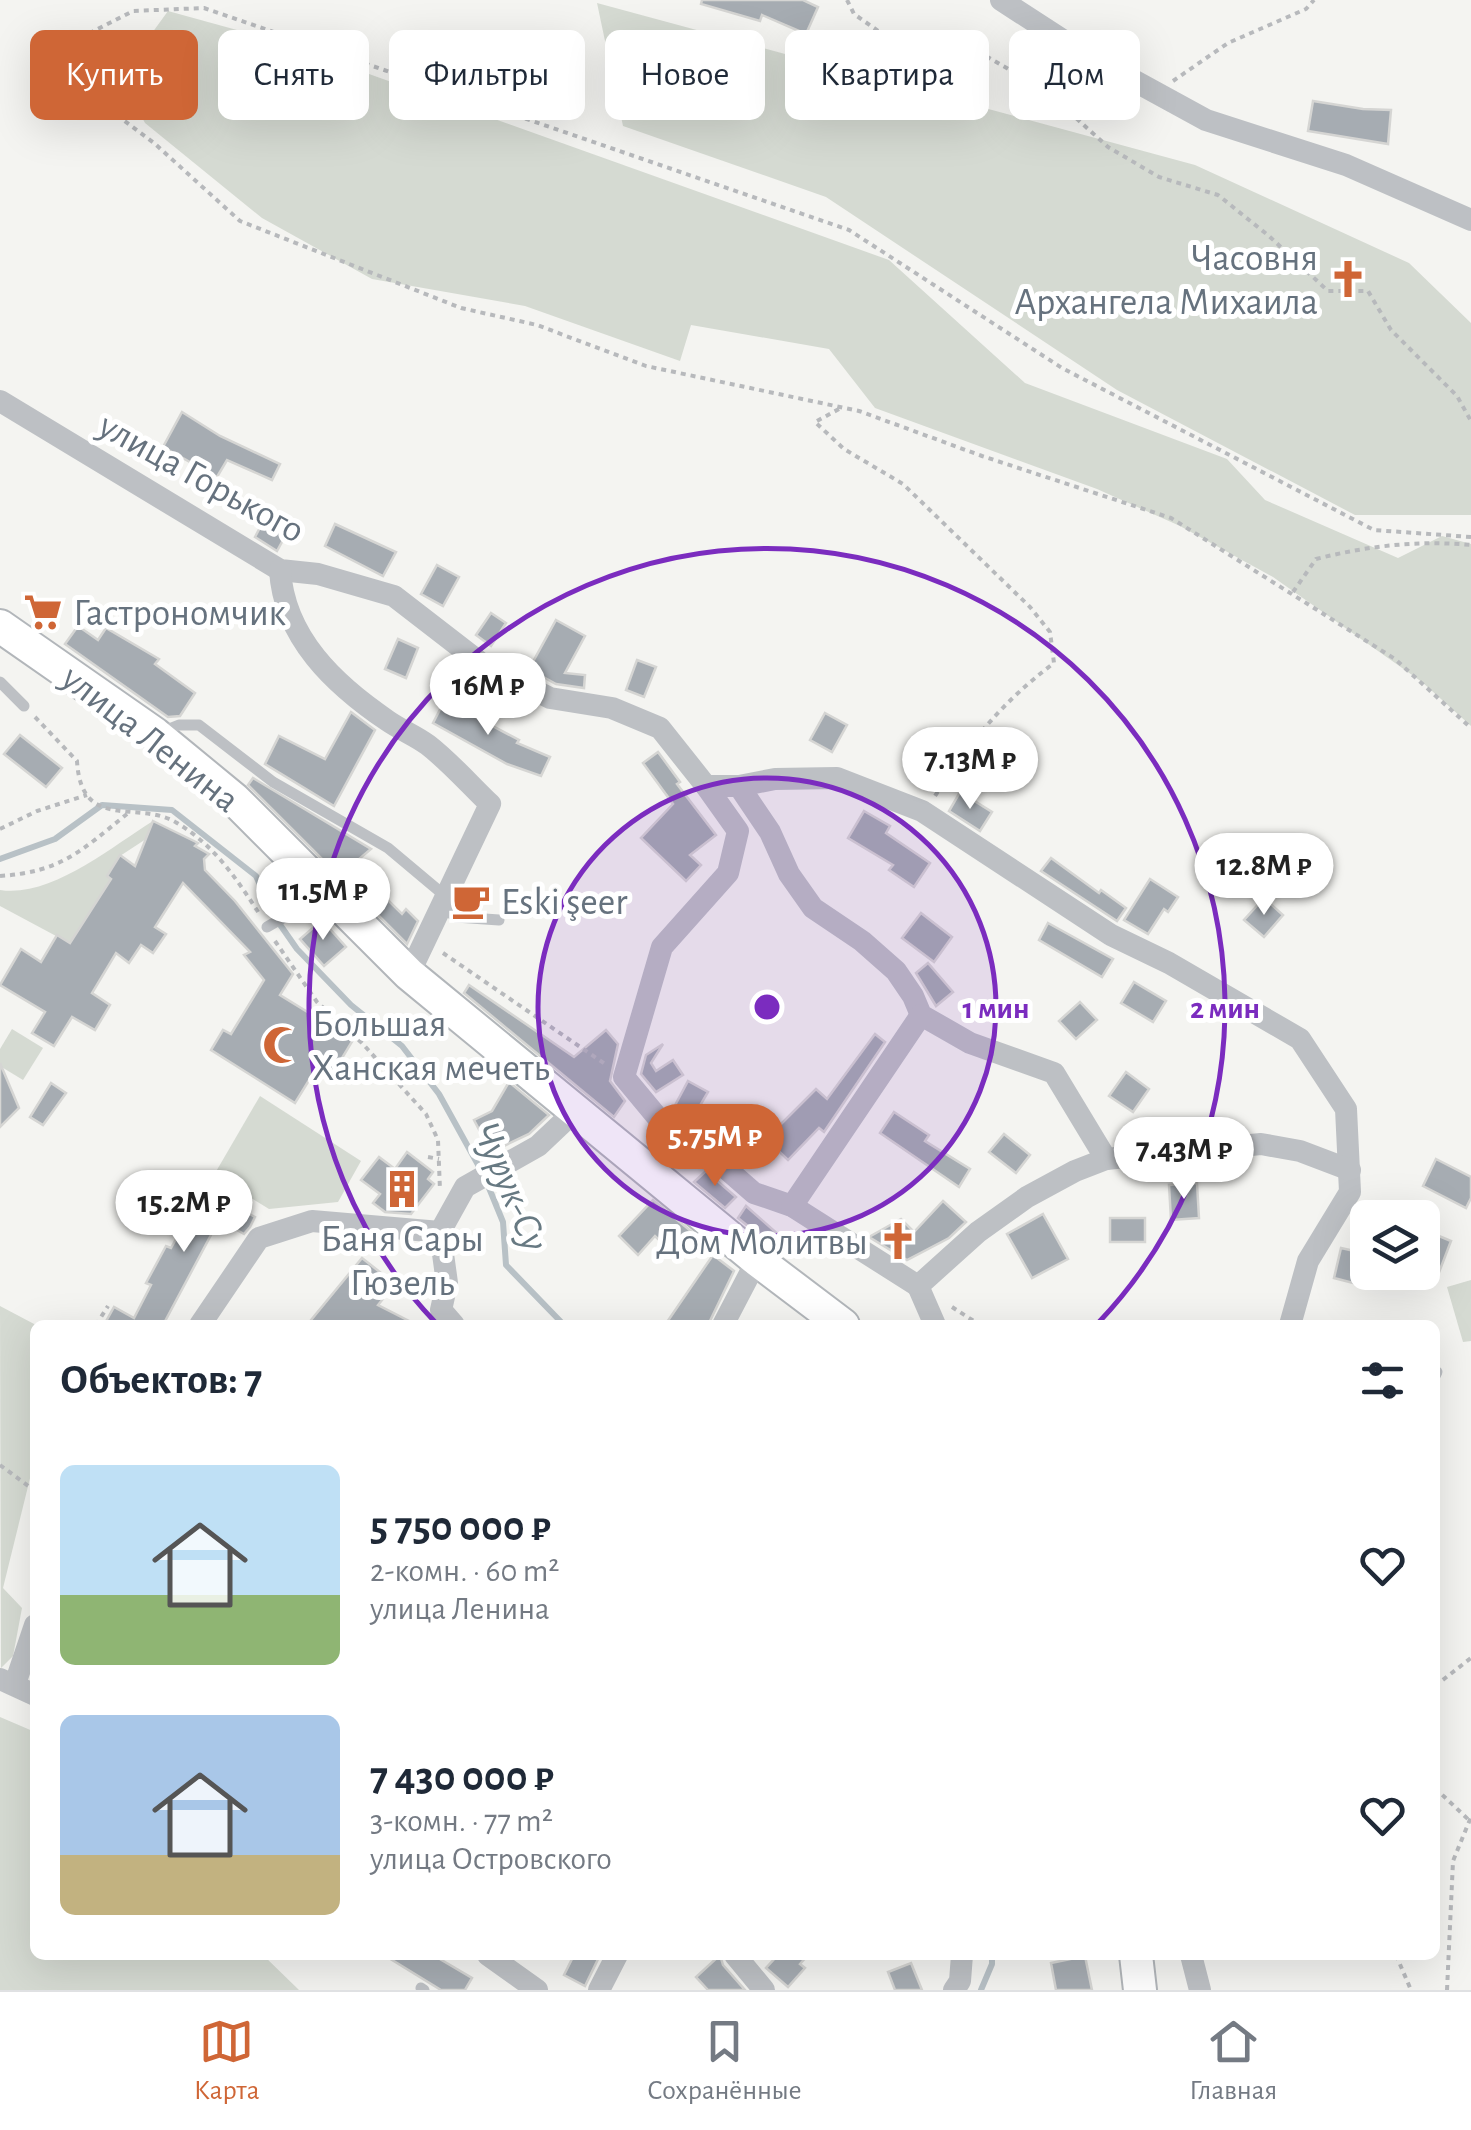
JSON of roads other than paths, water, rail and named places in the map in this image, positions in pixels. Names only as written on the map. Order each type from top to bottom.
[{"type":"main road","name":"улица Ленина","points":[[0,626],[155,734],[234,799],[409,974],[576,1110],[664,1161],[757,1260],[836,1320]]},
{"type":"main road","points":[[1137,1960],[1140,1990]]},
{"type":"street","points":[[1001,0],[1078,50],[1206,120],[1346,165],[1471,220]]},
{"type":"street","name":"улица Горького","points":[[0,401],[280,570],[318,574],[394,596],[482,664],[550,698],[612,708],[660,728],[738,830],[728,873],[662,947],[624,1077],[658,1118],[664,1161]]},
{"type":"street","points":[[280,570],[281,591],[298,636],[333,679],[388,722],[430,746],[490,804],[409,974]]},
{"type":"street","points":[[706,786],[837,778],[922,811],[1110,935],[1169,963],[1300,1039],[1346,1110],[1350,1192],[1308,1261],[1291,1320]]},
{"type":"street","points":[[740,786],[812,908],[862,941],[896,971],[920,1015],[970,1042],[1054,1073],[1106,1159]]},
{"type":"street","points":[[792,1206],[920,1015]]},
{"type":"street","points":[[442,1320],[447,1284],[440,1232],[464,1187],[538,1146],[576,1110]]},
{"type":"street","points":[[918,1286],[978,1232],[1027,1197],[1106,1159],[1260,1144],[1300,1151],[1350,1170]]},
{"type":"street","points":[[664,1161],[707,1152],[754,1192],[792,1206],[918,1286],[933,1320]]},
{"type":"street","points":[[203,1320],[259,1238],[312,1220],[440,1232]]},
{"type":"street","points":[[726,1320],[757,1260]]},
{"type":"street","points":[[17,1686],[30,1642]]},
{"type":"street","points":[[495,1960],[537,1990]]},
{"type":"street","points":[[598,1990],[614,1960]]},
{"type":"street","points":[[738,1960],[764,1990]]},
{"type":"street","points":[[954,1990],[960,1982],[962,1960]]},
{"type":"street","points":[[1192,1960],[1200,1990]]},
{"type":"lane","points":[[0,682],[24,706]]},
{"type":"lane","points":[[155,734],[179,725],[199,725],[273,782],[388,848],[444,895],[449,912],[456,917],[499,920]]},
{"type":"lane","points":[[267,927],[327,892]]},
{"type":"waterway","name":"Чурук-Су","points":[[0,859],[55,839],[102,805],[172,810],[256,876],[274,916],[297,949],[351,1005],[402,1046],[439,1094],[482,1172]]},
{"type":"waterway","name":"Чурук-Су","points":[[487,1183],[503,1222],[506,1265],[559,1320]]},
{"type":"waterway","name":"Чурук-Су","points":[[981,1990],[992,1960]]},
{"type":"place","name":"Часовня Архангела Михаила","points":[[1348,279]]},
{"type":"place","name":"Гастрономчик","points":[[43,612]]},
{"type":"place","name":"Eski şeer","points":[[471,901]]},
{"type":"place","name":"Большая Ханская мечеть","points":[[282,1045]]},
{"type":"place","name":"Баня Сары Гюзель","points":[[402,1189]]},
{"type":"place","name":"Дом Молитвы","points":[[898,1241]]}]
